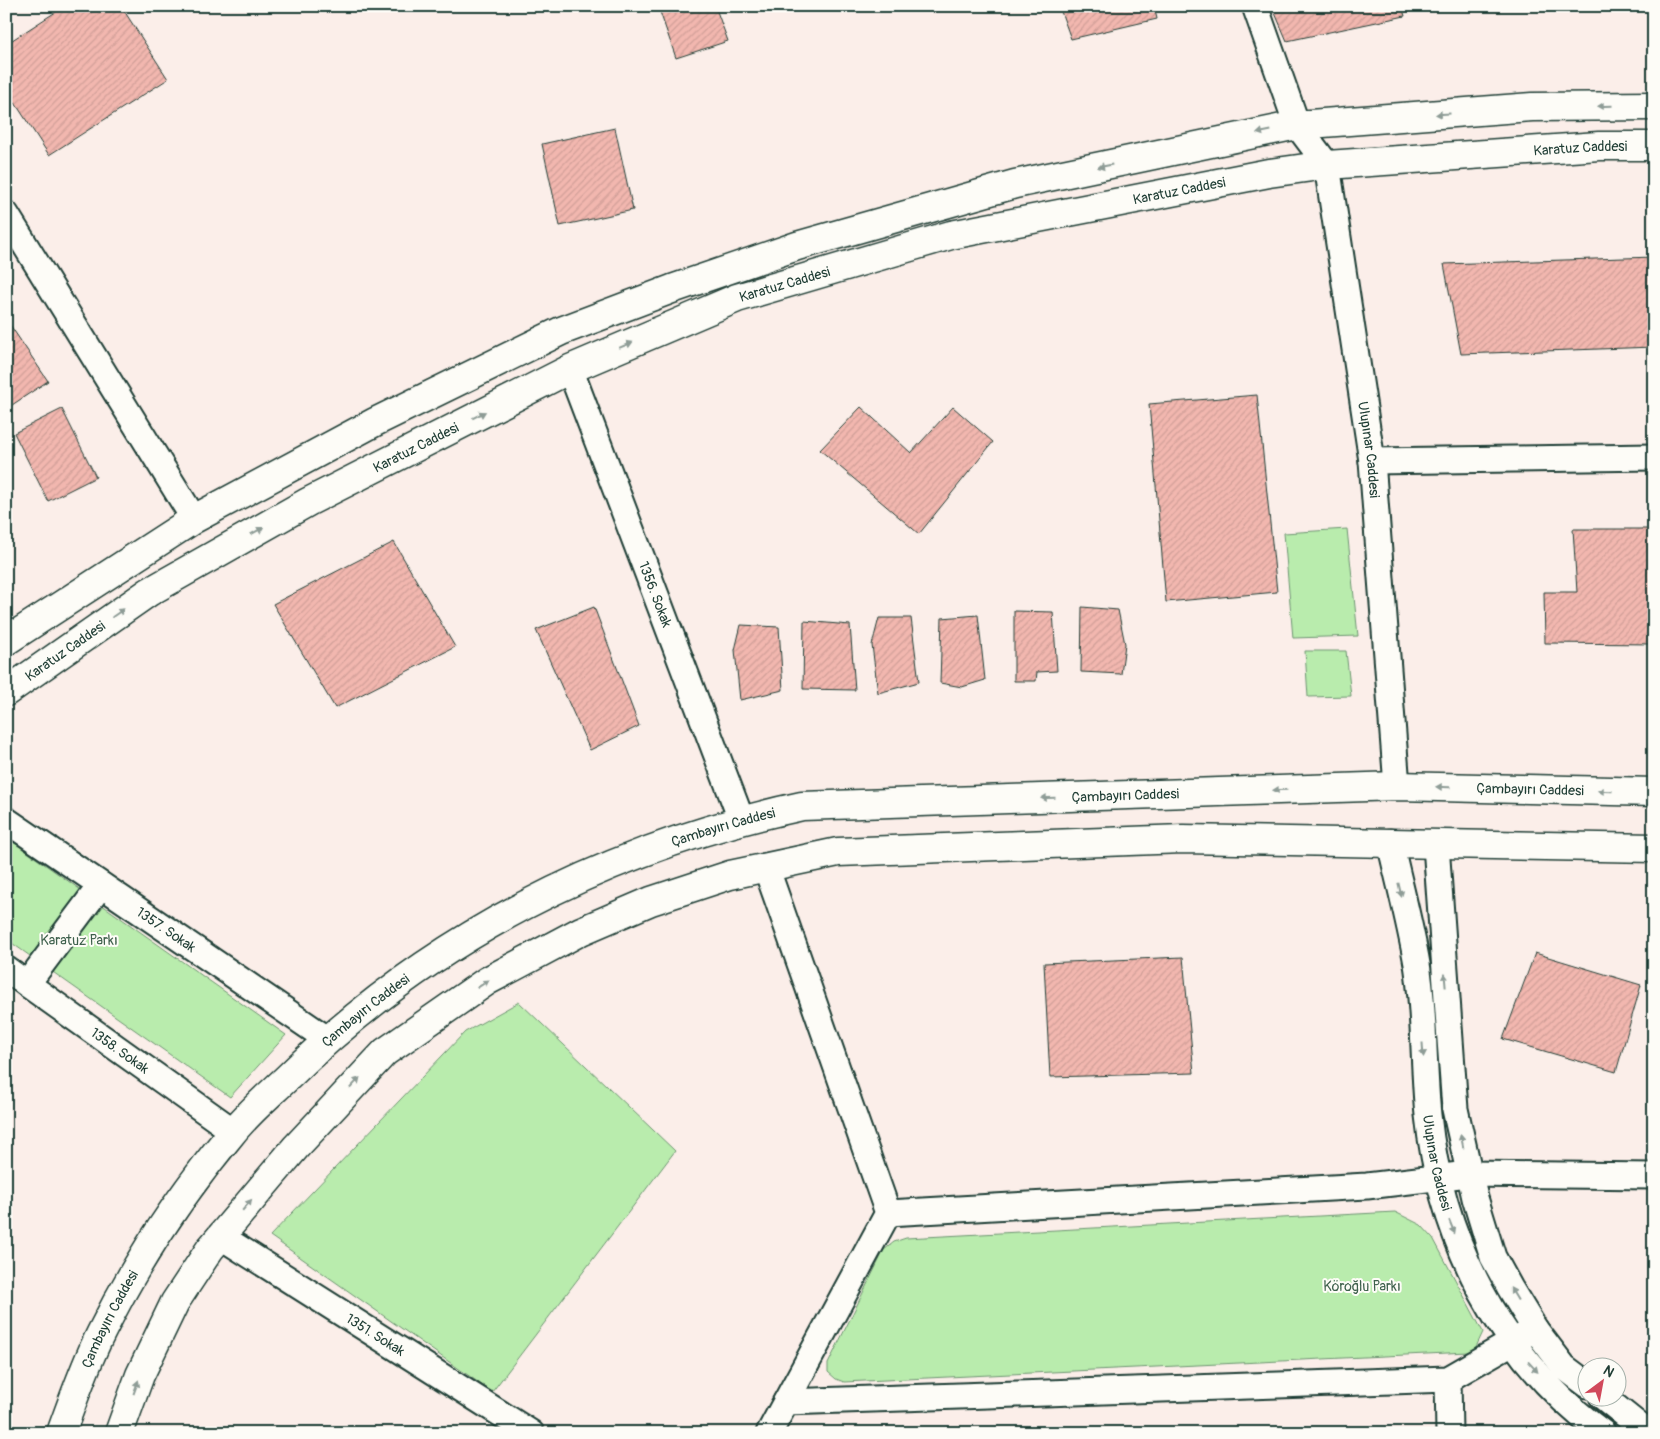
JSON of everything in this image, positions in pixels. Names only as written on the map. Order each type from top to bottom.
[{"type":"main road","points":[[6,641],[194,519],[375,422],[561,332],[672,289],[796,246],[1015,184],[1297,125],[1532,107],[1654,106]]},
{"type":"main road","name":"Karatuz Caddesi","points":[[6,692],[149,592],[308,502],[570,369],[737,298],[951,234],[1269,173],[1327,165],[1599,146],[1654,146]]},
{"type":"main road","name":"Çambayırı Caddesi","points":[[61,1433],[100,1336],[126,1284],[161,1228],[233,1131],[326,1039],[383,993],[437,956],[511,911],[616,863],[742,820],[802,806],[1397,786],[1654,792]]},
{"type":"main road","points":[[119,1433],[140,1375],[175,1302],[220,1236],[296,1147],[385,1052],[487,981],[581,931],[651,901],[730,875],[838,852],[1183,839],[1654,848]]},
{"type":"street","name":"Ulupınar Caddesi","points":[[1255,6],[1297,125],[1327,165],[1372,461],[1397,786]]},
{"type":"street","points":[[6,214],[194,519]]},
{"type":"street","name":"1356. Sokak","points":[[570,369],[742,820]]},
{"type":"street","points":[[1372,461],[1654,457]]},
{"type":"street","name":"1357. Sokak","points":[[6,820],[326,1039]]},
{"type":"street","name":"Ulupınar Caddesi","points":[[1390,842],[1417,965],[1428,1116],[1438,1178],[1449,1219],[1471,1274],[1511,1342],[1555,1390],[1603,1433]]},
{"type":"street","name":"Ulupınar Caddesi","points":[[1436,845],[1456,1109],[1468,1174],[1493,1257],[1535,1329],[1564,1367],[1578,1378]]},
{"type":"street","points":[[766,867],[888,1214],[769,1433]]},
{"type":"street","points":[[27,984],[101,885]]},
{"type":"street","name":"1358. Sokak","points":[[6,969],[233,1131]]},
{"type":"street","points":[[888,1214],[1367,1186],[1468,1174],[1654,1176]]},
{"type":"street","name":"1351. Sokak","points":[[220,1236],[531,1433]]},
{"type":"street","points":[[786,1402],[1448,1379],[1535,1329]]},
{"type":"street","points":[[1448,1379],[1450,1433]]},
{"type":"street","points":[[1614,1406],[1648,1433]]},
{"type":"green space","points":[[1347,529],[1358,636],[1293,638],[1284,533]]},
{"type":"green space","points":[[1305,651],[1346,651],[1351,696],[1308,697]]},
{"type":"green space","name":"Karatuz Parkı","points":[[6,837],[286,1035],[230,1097],[6,939]]},
{"type":"green space","points":[[519,1002],[675,1151],[492,1392],[270,1236],[465,1032]]},
{"type":"green space","name":"Köroğlu Parkı","points":[[1395,1212],[1421,1225],[1433,1238],[1483,1332],[1475,1349],[1468,1352],[844,1382],[836,1379],[828,1372],[828,1364],[884,1250],[894,1242],[906,1238]]},
{"type":"building","points":[[65,6],[121,6],[168,79],[49,155],[6,89],[6,44]]},
{"type":"building","points":[[658,6],[715,6],[728,41],[676,58]]},
{"type":"building","points":[[1059,6],[1154,6],[1157,19],[1071,39]]},
{"type":"building","points":[[1272,6],[1402,6],[1405,16],[1287,41]]},
{"type":"building","points":[[615,128],[633,210],[560,226],[542,144]]},
{"type":"building","points":[[1654,257],[1654,347],[1461,354],[1444,264]]},
{"type":"building","points":[[6,319],[48,381],[6,409]]},
{"type":"building","points":[[1257,395],[1277,592],[1166,602],[1149,404]]},
{"type":"building","points":[[861,407],[911,453],[953,407],[993,442],[919,534],[820,450]]},
{"type":"building","points":[[62,409],[96,477],[48,501],[14,433]]},
{"type":"building","points":[[1573,529],[1654,529],[1654,644],[1545,643],[1544,592],[1577,592]]},
{"type":"building","points":[[394,542],[455,647],[335,708],[273,604]]},
{"type":"building","points":[[594,607],[639,726],[590,750],[536,630]]},
{"type":"building","points":[[1082,607],[1118,610],[1125,644],[1121,674],[1081,672]]},
{"type":"building","points":[[1014,611],[1053,612],[1057,671],[1037,672],[1036,681],[1014,681]]},
{"type":"building","points":[[978,615],[985,680],[962,687],[940,683],[942,618]]},
{"type":"building","points":[[879,618],[911,618],[919,682],[878,693],[872,645]]},
{"type":"building","points":[[804,621],[850,625],[855,690],[803,689]]},
{"type":"building","points":[[741,625],[779,627],[783,690],[740,700],[735,650]]},
{"type":"building","points":[[1535,953],[1641,985],[1616,1072],[1503,1039]]},
{"type":"building","points":[[1183,957],[1194,1073],[1050,1077],[1044,963]]}]
